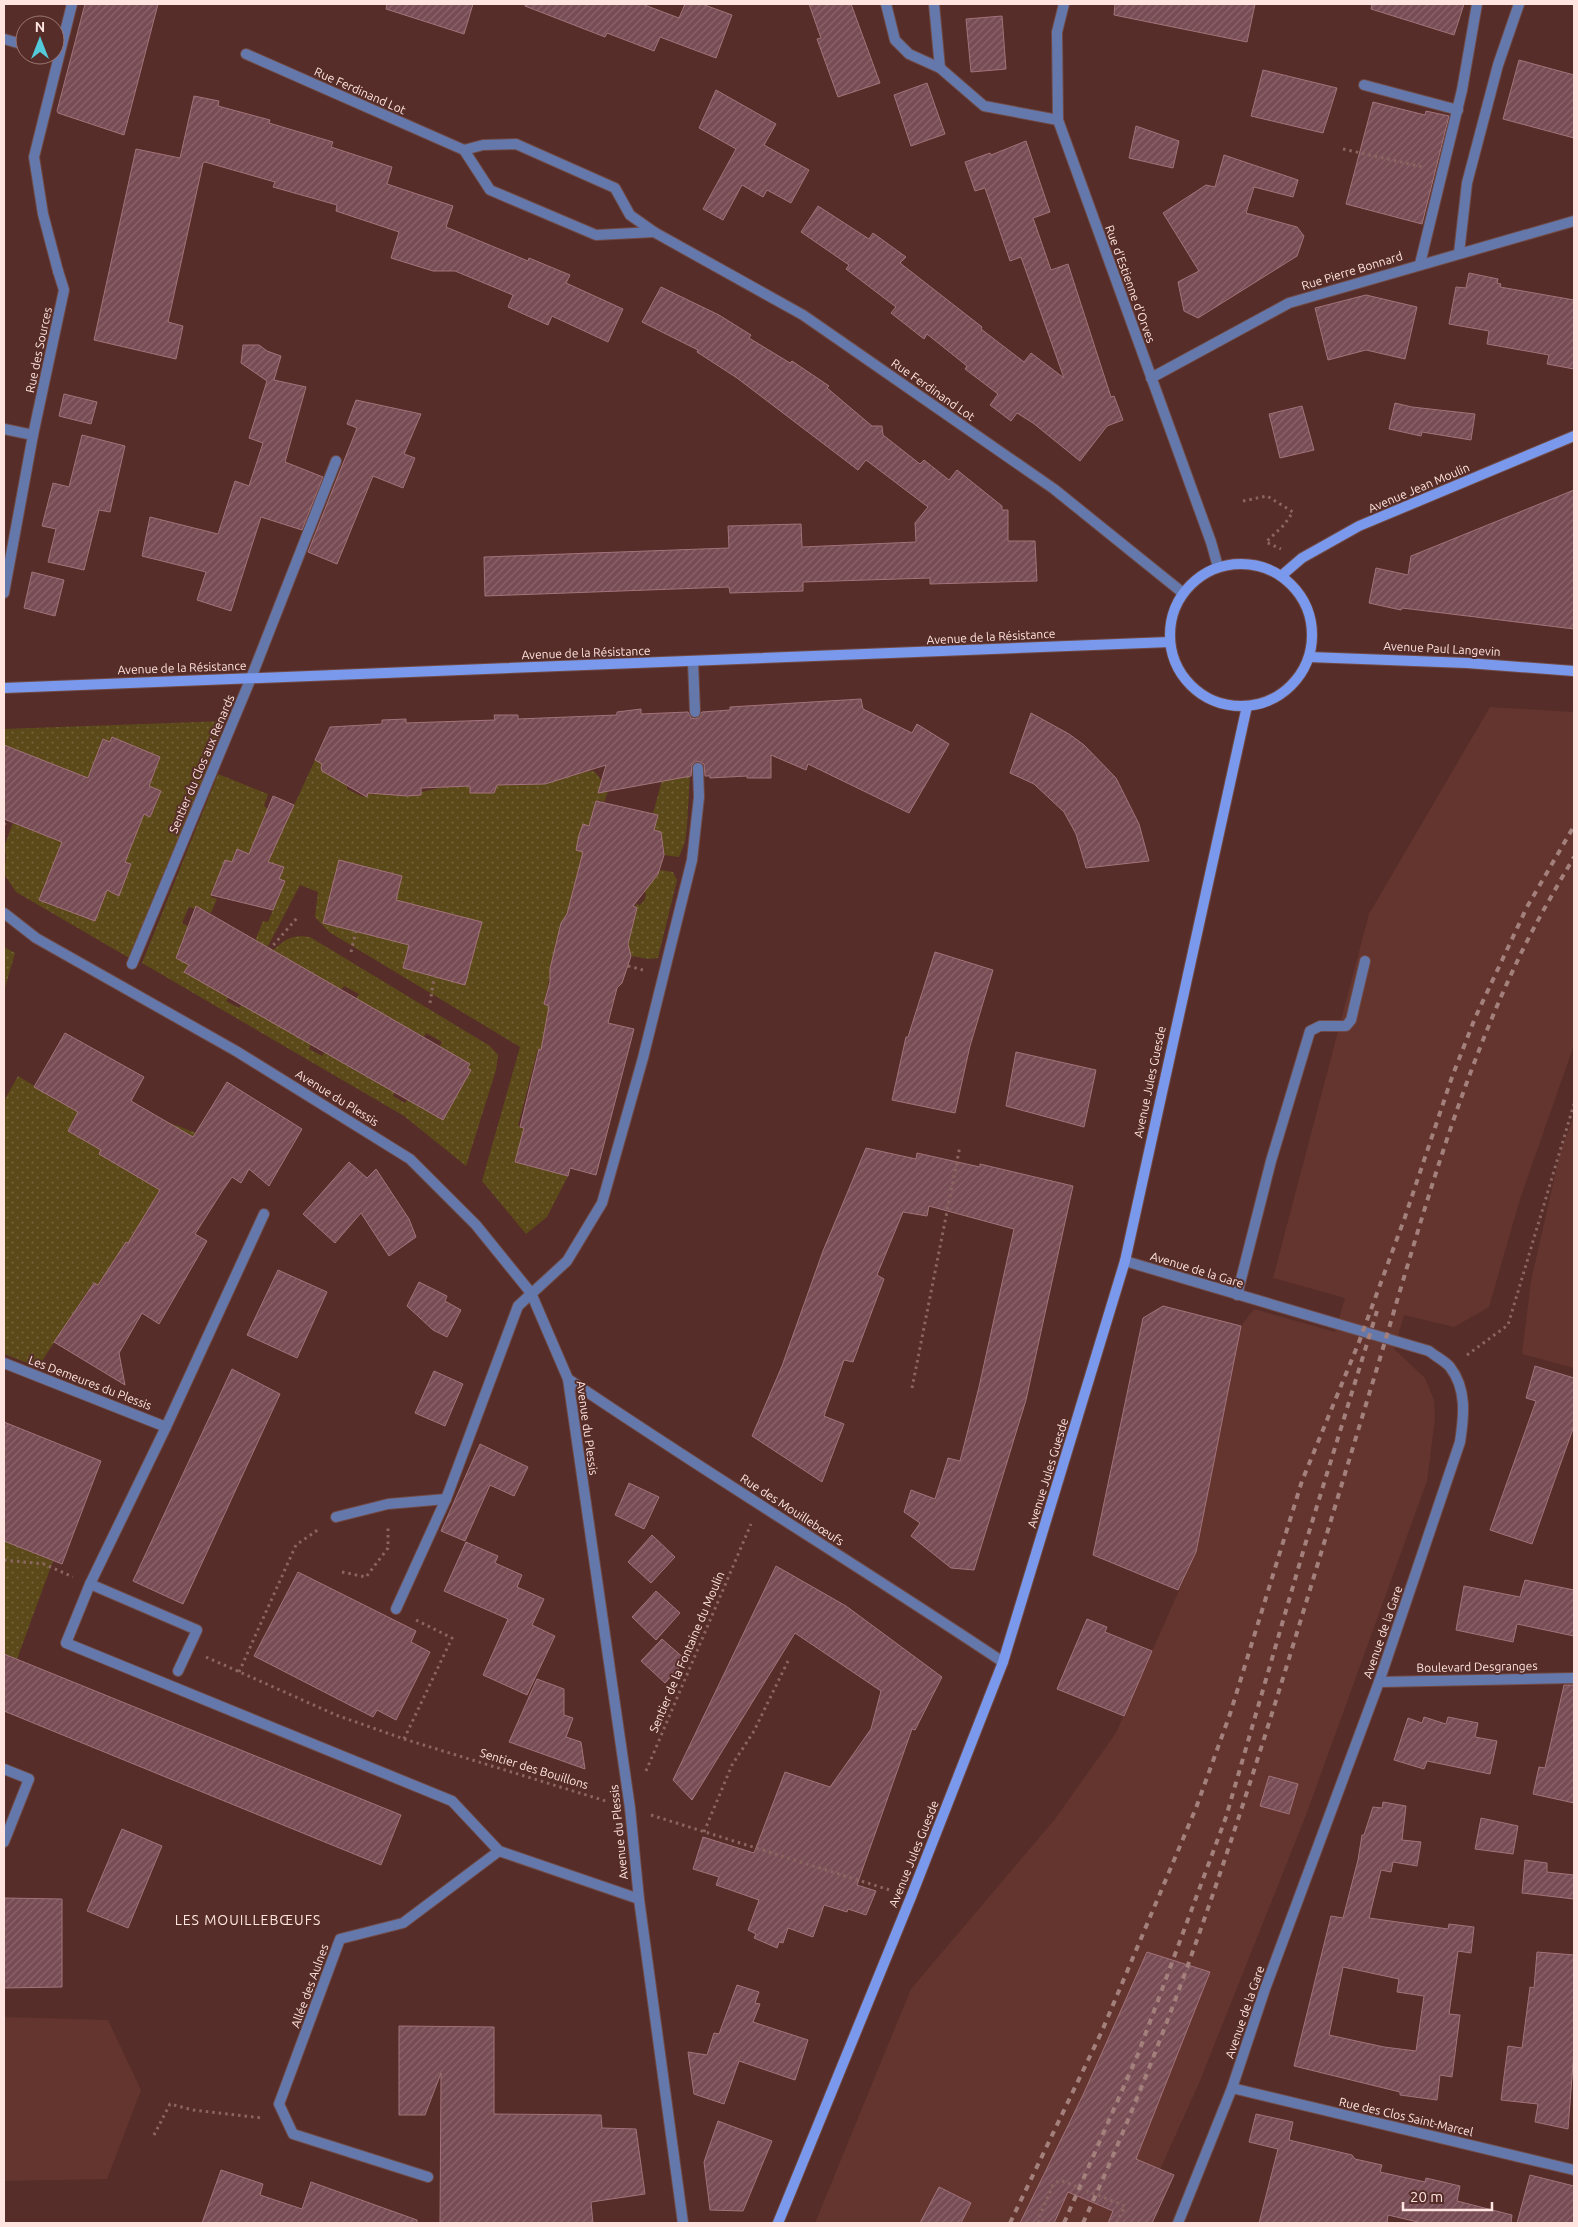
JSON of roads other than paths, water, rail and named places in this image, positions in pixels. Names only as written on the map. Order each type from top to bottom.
[{"type":"main road","name":"Avenue Jean Moulin","points":[[1282,576],[1302,558],[1359,526],[1574,436]]},
{"type":"main road","points":[[1240,563],[1262,567],[1282,576],[1298,592],[1308,612],[1312,634],[1309,657],[1299,675],[1285,691],[1267,701],[1247,706],[1224,704],[1204,696],[1187,682],[1175,664],[1170,642],[1170,625],[1175,608],[1183,593],[1192,582],[1218,567],[1240,563]]},
{"type":"main road","name":"Avenue de la Résistance","points":[[4,688],[1170,642]]},
{"type":"main road","name":"Avenue Paul Langevin","points":[[1309,657],[1467,662],[1574,671]]},
{"type":"main road","name":"Avenue Jules Guesde","points":[[777,2221],[911,1897],[1004,1662],[1125,1261],[1247,706]]},
{"type":"street","name":"Rue des Sources","points":[[65,27],[72,4]]},
{"type":"street","points":[[886,4],[895,40],[909,54],[940,68],[984,106],[1058,120]]},
{"type":"street","points":[[934,4],[940,68]]},
{"type":"street","name":"Rue d'Estienne d'Orves","points":[[1064,4],[1057,32],[1058,120],[1211,542],[1218,567]]},
{"type":"street","points":[[1420,264],[1458,110],[1478,4]]},
{"type":"street","points":[[1460,253],[1467,183],[1498,65],[1520,4]]},
{"type":"street","name":"Rue Ferdinand Lot","points":[[246,54],[464,150],[483,145],[516,144],[615,188],[630,215],[654,232],[803,315],[1054,489],[1183,593]]},
{"type":"street","name":"Rue des Sources","points":[[4,594],[33,435],[64,290],[43,214],[34,158],[55,65]]},
{"type":"street","points":[[1364,85],[1458,110]]},
{"type":"street","points":[[464,150],[490,190],[596,235],[654,232]]},
{"type":"street","name":"Rue Pierre Bonnard","points":[[1151,378],[1289,303],[1574,221]]},
{"type":"street","points":[[4,428],[33,435]]},
{"type":"street","name":"Sentier du Clos aux Renards","points":[[132,964],[251,678],[336,461]]},
{"type":"street","points":[[693,662],[695,712]]},
{"type":"street","points":[[396,1609],[446,1499],[518,1306],[567,1261],[602,1203],[643,1058],[692,860],[699,797],[698,768]]},
{"type":"street","name":"Avenue du Plessis","points":[[4,913],[36,938],[236,1051],[410,1159],[476,1225],[531,1293],[568,1379],[630,1808],[639,1899],[683,2223]]},
{"type":"street","points":[[1237,1295],[1271,1161],[1310,1030],[1320,1026],[1346,1026],[1351,1020],[1365,961]]},
{"type":"street","points":[[264,1214],[166,1427],[90,1584],[66,1643],[452,1800],[499,1851],[639,1899]]},
{"type":"street","name":"Avenue de la Gare","points":[[1125,1261],[1428,1351],[1450,1366],[1461,1388],[1464,1415],[1460,1442],[1379,1682],[1265,1989],[1232,2088],[1178,2223]]},
{"type":"street","name":"Les Demeures du Plessis","points":[[4,1363],[166,1427]]},
{"type":"street","name":"Rue des Mouillebœufs","points":[[568,1379],[650,1435],[1004,1662]]},
{"type":"street","points":[[336,1517],[388,1504],[446,1499]]},
{"type":"street","points":[[90,1584],[197,1630],[178,1671]]},
{"type":"street","name":"Boulevard Desgranges","points":[[1379,1682],[1574,1678]]},
{"type":"street","points":[[4,1769],[29,1779],[4,1842]]},
{"type":"street","name":"Allée des Aulnes","points":[[428,2177],[293,2134],[280,2104],[340,1939],[403,1923],[499,1851]]},
{"type":"street","name":"Rue des Clos Saint-Marcel","points":[[1232,2088],[1574,2170]]},
{"type":"railway","points":[[1010,2223],[1102,2031],[1196,1808],[1230,1714],[1302,1481],[1359,1342],[1405,1217],[1452,1077],[1475,1018],[1527,907],[1574,826]]},
{"type":"railway","points":[[1083,2223],[1127,2122],[1206,1916],[1275,1705],[1453,1121],[1492,1017],[1543,911],[1574,857]]},
{"type":"railway","points":[[1064,2223],[1138,2054],[1226,1817],[1305,1545],[1377,1311]]},
{"type":"district","name":"LES MOUILLEBŒUFS","points":[[248,1920]]}]
